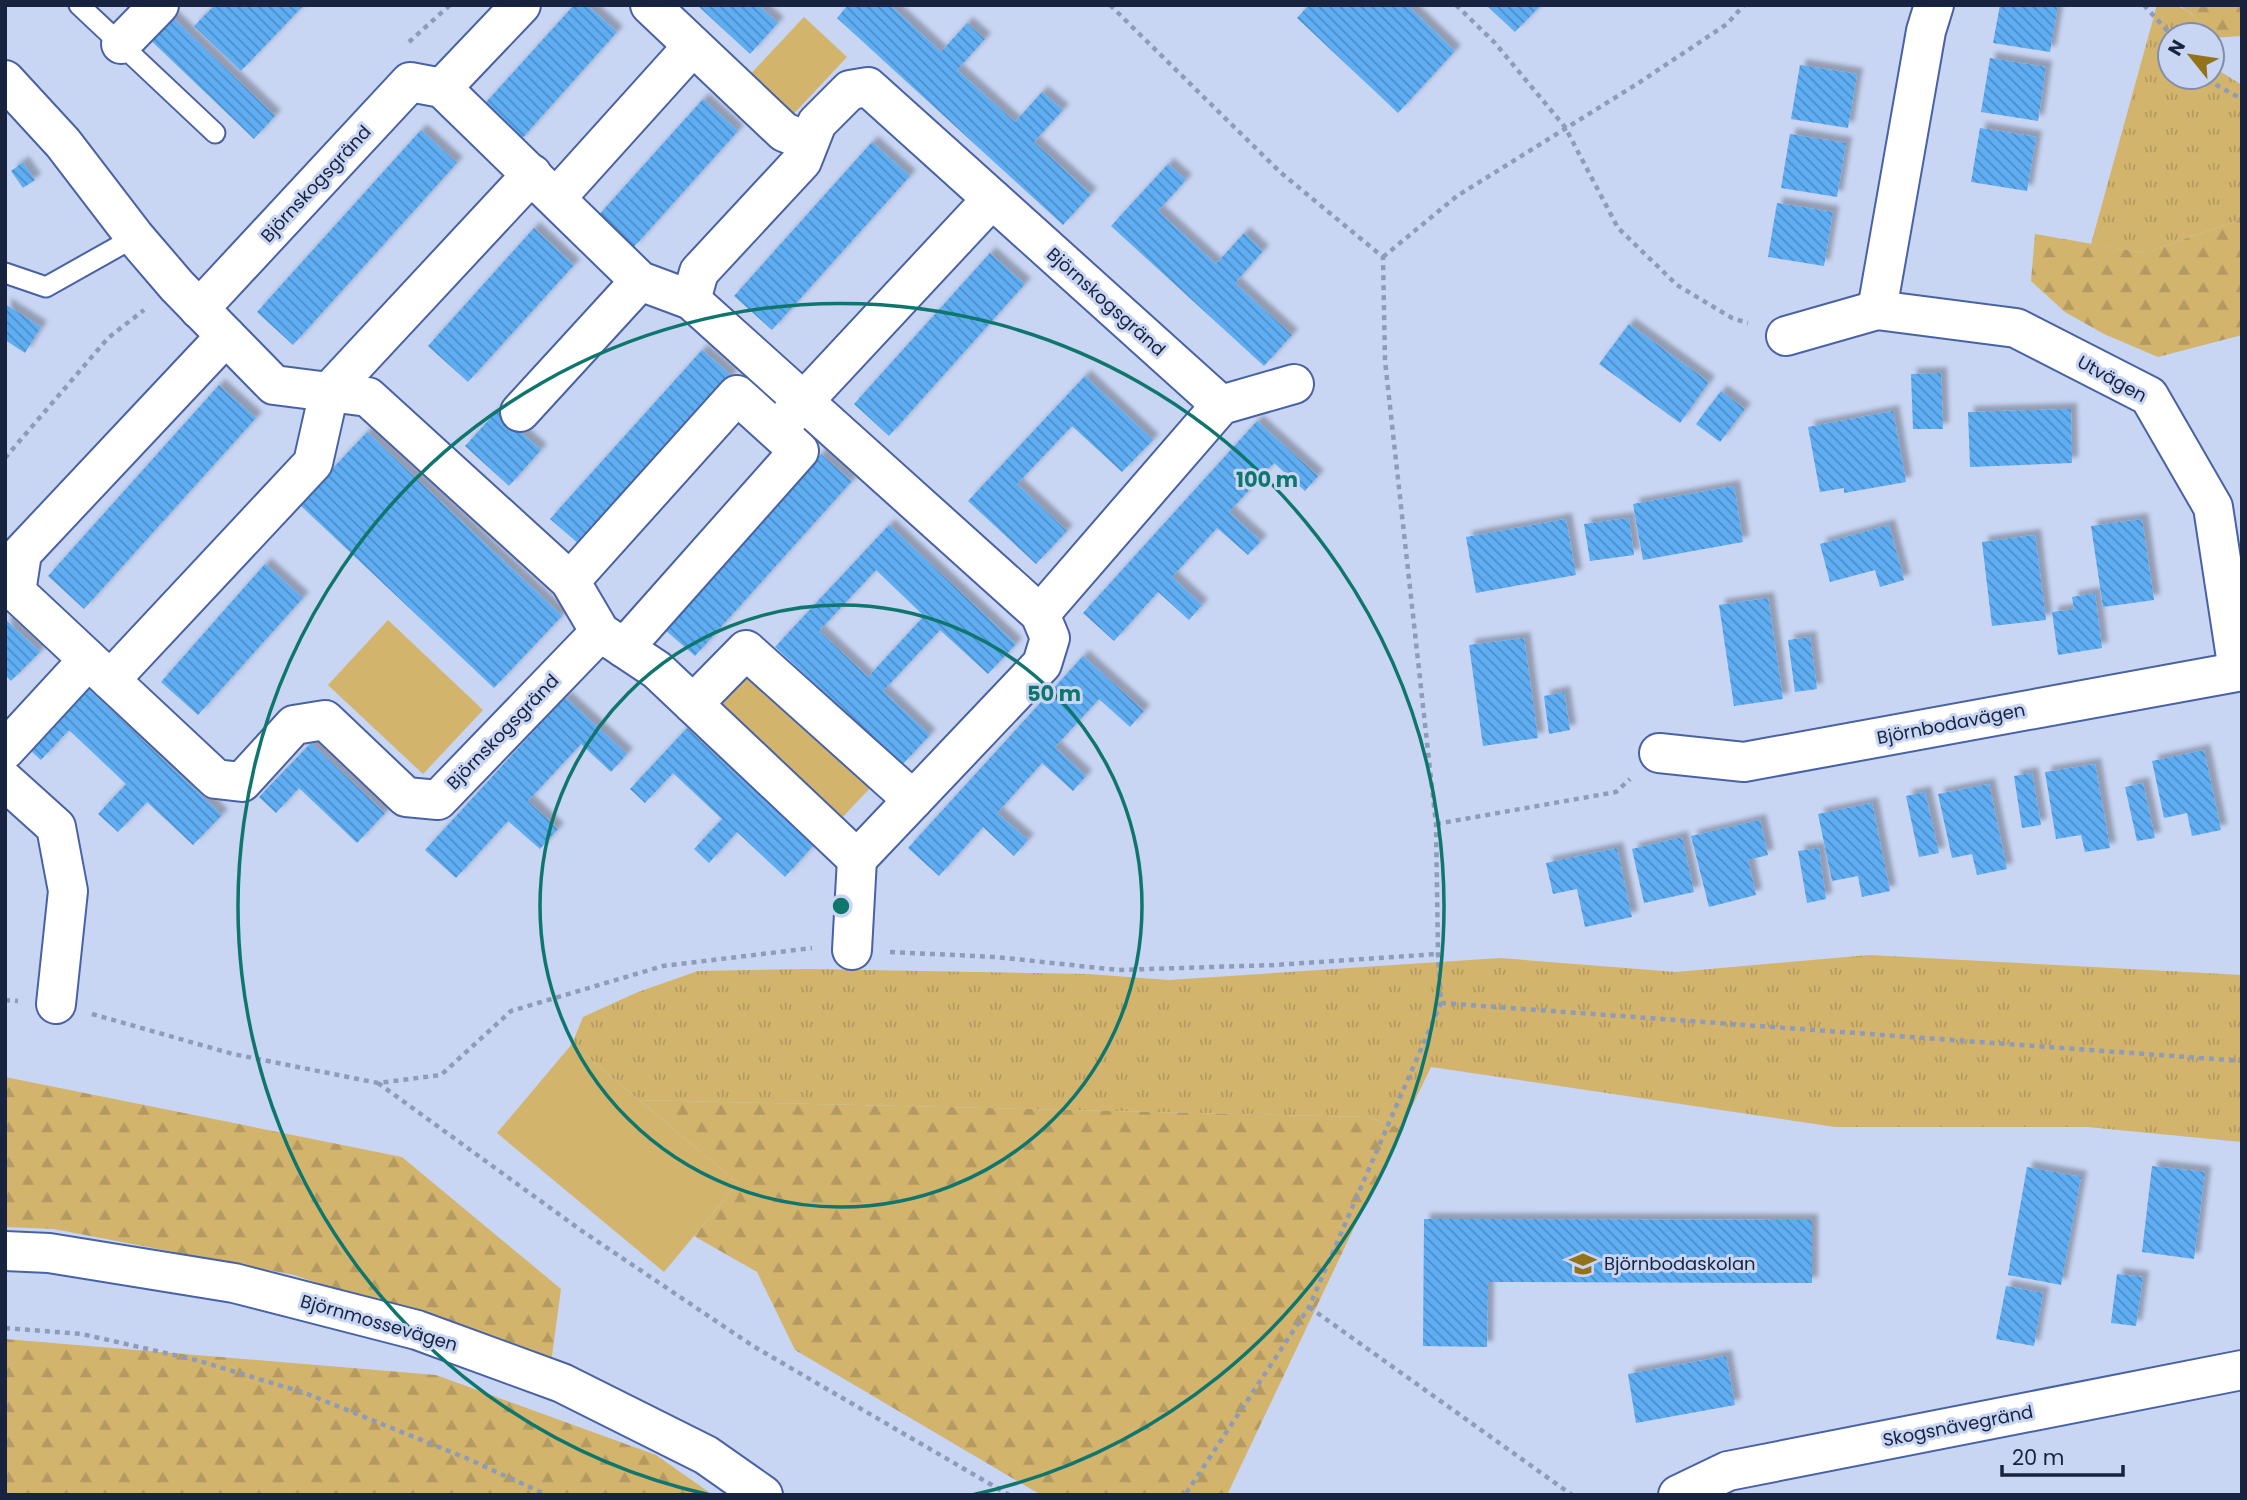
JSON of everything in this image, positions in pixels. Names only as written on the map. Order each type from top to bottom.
[{"type":"street","points":[[121,44],[159,5]]},
{"type":"street","points":[[521,5],[442,88],[640,281],[691,300],[1040,614],[1050,638],[1042,664],[857,859],[852,950]]},
{"type":"street","points":[[650,5],[784,132],[809,142]]},
{"type":"street","points":[[1877,310],[1926,31],[1934,5]]},
{"type":"street","points":[[5,750],[99,670],[313,463],[329,392],[693,46]]},
{"type":"street","points":[[5,80],[63,144],[135,237],[199,309],[274,385],[368,397],[570,581],[612,640],[657,670],[857,859]]},
{"type":"street","name":"Björnskogsgränd","points":[[199,309],[410,82],[442,88]]},
{"type":"street","name":"Björnskogsgränd","points":[[691,300],[699,272],[802,161],[817,122],[850,90],[868,87],[1221,405]]},
{"type":"street","points":[[776,431],[992,199]]},
{"type":"street","points":[[520,412],[640,281]]},
{"type":"street","name":"Utvägen","points":[[1786,336],[1877,310],[2016,328],[2149,396],[2227,502],[2240,671]]},
{"type":"street","name":"Björnskogsgränd","points":[[226,336],[22,553],[16,592],[216,779],[242,782],[294,725],[325,720],[406,797],[438,800],[612,640],[799,451],[737,395],[570,581]]},
{"type":"street","points":[[1040,614],[1221,405],[1294,384]]},
{"type":"street","points":[[693,704],[746,650],[913,800]]},
{"type":"street","name":"Björnbodavägen","points":[[1659,753],[1744,762],[2240,671]]},
{"type":"street","points":[[5,781],[56,827],[68,891],[56,1004]]},
{"type":"street","name":"Björnmossevägen","points":[[5,1251],[49,1253],[234,1283],[417,1330],[562,1383],[706,1455],[763,1495]]},
{"type":"street","name":"Skogsnävegränd","points":[[1678,1495],[1728,1471],[2242,1370]]},
{"type":"lane","points":[[79,5],[215,133]]},
{"type":"lane","points":[[5,273],[46,287],[135,237]]},
{"type":"path","points":[[1110,5],[1280,172],[1383,257],[1385,361],[1436,824],[1441,1003],[1308,1307],[1185,1495]]},
{"type":"path","points":[[1456,5],[1495,43],[1565,127],[1618,228],[1677,285],[1732,318],[1786,336]]},
{"type":"path","points":[[1383,257],[1457,195],[1637,84],[1727,24],[1744,5]]},
{"type":"path","points":[[2144,5],[2158,21]]},
{"type":"path","points":[[2226,90],[2242,99]]},
{"type":"path","points":[[1436,824],[1616,792],[1659,753]]},
{"type":"path","points":[[5,1000],[56,1004],[233,1054],[378,1083],[440,1075],[511,1011],[663,965],[809,948],[996,957],[1118,970],[1273,965],[1438,954]]},
{"type":"path","points":[[1441,1003],[2242,1061]]},
{"type":"path","points":[[378,1083],[582,1231],[753,1346],[1009,1495]]},
{"type":"path","points":[[1308,1307],[1572,1495]]},
{"type":"path","points":[[5,1328],[82,1334],[196,1360],[305,1393],[466,1458],[547,1495]]},
{"type":"green space","points":[[2157,5],[2182,8],[2197,21],[2156,21],[2156,91],[2226,91],[2226,75],[2242,85],[2242,219],[2144,253],[2091,244]]},
{"type":"green space","points":[[2179,5],[2242,5],[2242,36],[2226,37],[2226,21],[2197,21]]},
{"type":"green space","points":[[804,17],[847,57],[787,121],[744,81]]},
{"type":"green space","points":[[2242,219],[2242,335],[2158,357],[2104,334],[2065,312],[2031,281],[2035,234],[2144,253]]},
{"type":"green space","points":[[388,620],[483,710],[423,774],[328,685]]},
{"type":"green space","points":[[750,667],[874,784],[837,823],[713,707]]},
{"type":"green space","points":[[1869,955],[2242,975],[2242,1142],[2087,1127],[1835,1127],[1431,1067],[1401,1129],[1368,1117],[639,1100],[572,1044],[583,1017],[638,992],[698,971],[811,969],[1088,974],[1169,980],[1500,958],[1676,972]]},
{"type":"green space","points":[[572,1044],[738,1183],[664,1272],[497,1133]]},
{"type":"green space","points":[[5,1077],[402,1157],[561,1289],[551,1363],[294,1275],[54,1229],[5,1227]]},
{"type":"green space","points":[[639,1100],[1368,1117],[1401,1129],[1227,1495],[1041,1495],[795,1350],[757,1272],[694,1236],[738,1183]]},
{"type":"green space","points":[[5,1339],[436,1375],[656,1455],[713,1495],[5,1495]]},
{"type":"building","points":[[215,5],[304,5],[241,71],[194,26]]},
{"type":"building","points":[[574,5],[587,5],[617,32],[518,143],[480,109]]},
{"type":"building","points":[[697,5],[758,5],[778,23],[750,54]]},
{"type":"building","points":[[848,5],[890,5],[941,52],[967,23],[985,39],[957,70],[1015,122],[1042,92],[1063,110],[1034,142],[1091,194],[1063,225],[837,18]]},
{"type":"building","points":[[1309,5],[1407,5],[1455,51],[1398,113],[1297,18]]},
{"type":"building","points":[[1486,5],[1541,5],[1515,32]]},
{"type":"building","points":[[2000,5],[2058,5],[2050,52],[1993,43]]},
{"type":"building","points":[[164,9],[275,116],[254,139],[142,32]]},
{"type":"building","points":[[1990,58],[2046,67],[2038,121],[1981,112]]},
{"type":"building","points":[[1800,65],[1857,74],[1848,128],[1791,119]]},
{"type":"building","points":[[703,99],[738,131],[633,248],[597,217]]},
{"type":"building","points":[[1980,128],[2036,137],[2027,191],[1971,182]]},
{"type":"building","points":[[421,130],[457,163],[293,345],[257,312]]},
{"type":"building","points":[[1790,134],[1846,143],[1837,197],[1781,188]]},
{"type":"building","points":[[872,142],[910,176],[772,330],[734,296]]},
{"type":"building","points":[[23,162],[35,180],[23,188],[11,171]]},
{"type":"building","points":[[1168,164],[1186,180],[1158,211],[1216,264],[1244,233],[1263,251],[1235,283],[1292,335],[1264,366],[1111,226]]},
{"type":"building","points":[[1777,203],[1833,212],[1824,266],[1768,257]]},
{"type":"building","points":[[534,228],[574,265],[468,382],[428,346]]},
{"type":"building","points":[[990,253],[1025,284],[889,436],[854,404]]},
{"type":"building","points":[[5,304],[41,327],[25,353],[5,340]]},
{"type":"building","points":[[1629,324],[1709,382],[1680,423],[1599,364]]},
{"type":"building","points":[[702,350],[732,376],[580,545],[550,519]]},
{"type":"building","points":[[1941,373],[1943,429],[1913,429],[1911,374]]},
{"type":"building","points":[[1085,376],[1153,440],[1122,472],[1072,426],[1017,484],[1067,531],[1036,564],[968,501]]},
{"type":"building","points":[[219,385],[256,418],[84,609],[48,576]]},
{"type":"building","points":[[1721,391],[1745,409],[1720,442],[1696,424]]},
{"type":"building","points":[[2071,409],[2072,463],[1970,467],[1968,412]]},
{"type":"building","points":[[497,411],[541,450],[509,486],[465,446]]},
{"type":"building","points":[[1893,411],[1906,482],[1844,493],[1844,488],[1820,492],[1808,427]]},
{"type":"building","points":[[1257,421],[1318,476],[1305,491],[1274,463],[1229,512],[1261,541],[1248,555],[1217,528],[1172,577],[1202,605],[1189,620],[1158,592],[1114,641],[1083,613]]},
{"type":"building","points":[[367,432],[562,616],[494,688],[299,504]]},
{"type":"building","points":[[821,454],[852,481],[695,656],[664,629]]},
{"type":"building","points":[[1734,486],[1743,542],[1643,560],[1633,504]]},
{"type":"building","points":[[1629,518],[1634,555],[1590,561],[1584,524]]},
{"type":"building","points":[[1566,519],[1576,575],[1476,593],[1466,537]]},
{"type":"building","points":[[2142,519],[2154,600],[2103,607],[2091,526]]},
{"type":"building","points":[[889,525],[1016,644],[988,674],[940,630],[883,691],[930,735],[902,765],[775,647]],"holes":[[[876,570],[924,616],[868,677],[819,631]]]},
{"type":"building","points":[[1889,525],[1904,580],[1880,587],[1875,570],[1830,582],[1820,544]]},
{"type":"building","points":[[2035,535],[2046,620],[1992,626],[1982,542]]},
{"type":"building","points":[[265,564],[303,598],[198,715],[161,682]]},
{"type":"building","points":[[2095,593],[2102,648],[2058,655],[2052,612],[2074,609],[2072,597]]},
{"type":"building","points":[[1768,598],[1783,699],[1734,706],[1719,605]]},
{"type":"building","points":[[5,619],[40,652],[11,681],[5,675]]},
{"type":"building","points":[[1810,637],[1817,689],[1795,692],[1788,640]]},
{"type":"building","points":[[1524,638],[1538,738],[1483,746],[1469,645]]},
{"type":"building","points":[[1083,656],[1144,711],[1130,727],[1099,699],[1055,747],[1086,776],[1073,791],[1042,763],[997,813],[1028,840],[1014,856],[983,827],[939,876],[908,848]]},
{"type":"building","points":[[81,682],[222,815],[193,845],[147,802],[118,832],[98,814],[126,784],[69,730],[41,760],[23,744]]},
{"type":"building","points":[[1564,692],[1570,730],[1549,734],[1544,696]]},
{"type":"building","points":[[565,697],[627,754],[611,772],[581,744],[528,801],[558,829],[540,849],[508,821],[456,878],[425,850]]},
{"type":"building","points":[[687,728],[813,846],[785,877],[737,832],[709,863],[694,849],[722,819],[673,773],[645,803],[630,789]]},
{"type":"building","points":[[311,743],[385,813],[357,843],[299,788],[276,813],[259,797]]},
{"type":"building","points":[[2204,750],[2221,830],[2192,836],[2187,813],[2164,818],[2152,761]]},
{"type":"building","points":[[2095,764],[2110,848],[2085,852],[2081,835],[2056,839],[2045,772]]},
{"type":"building","points":[[2032,773],[2041,825],[2022,828],[2014,776]]},
{"type":"building","points":[[2143,783],[2155,838],[2137,841],[2125,787]]},
{"type":"building","points":[[1989,784],[2007,869],[1977,875],[1972,854],[1952,858],[1938,794]]},
{"type":"building","points":[[1925,792],[1939,853],[1919,857],[1906,796]]},
{"type":"building","points":[[1872,803],[1890,891],[1862,897],[1858,876],[1832,881],[1818,814]]},
{"type":"building","points":[[1760,820],[1768,855],[1748,860],[1756,895],[1709,907],[1691,836]]},
{"type":"building","points":[[1682,837],[1694,892],[1644,903],[1632,849]]},
{"type":"building","points":[[1617,848],[1632,917],[1585,927],[1577,889],[1553,894],[1546,863]]},
{"type":"building","points":[[1819,848],[1826,899],[1807,903],[1798,851]]},
{"type":"building","points":[[2152,1166],[2205,1172],[2194,1259],[2142,1252]]},
{"type":"building","points":[[2027,1167],[2081,1177],[2061,1285],[2008,1275]]},
{"type":"building","points":[[1424,1219],[1812,1220],[1812,1283],[1488,1282],[1487,1347],[1423,1346]]},
{"type":"building","points":[[2117,1274],[2143,1277],[2136,1326],[2111,1323]]},
{"type":"building","points":[[2006,1286],[2043,1293],[2034,1346],[1996,1339]]},
{"type":"building","points":[[1726,1356],[1735,1405],[1636,1423],[1628,1374]]},
{"type":"place","name":"Björnbodaskolan","points":[[1583,1264]]}]
